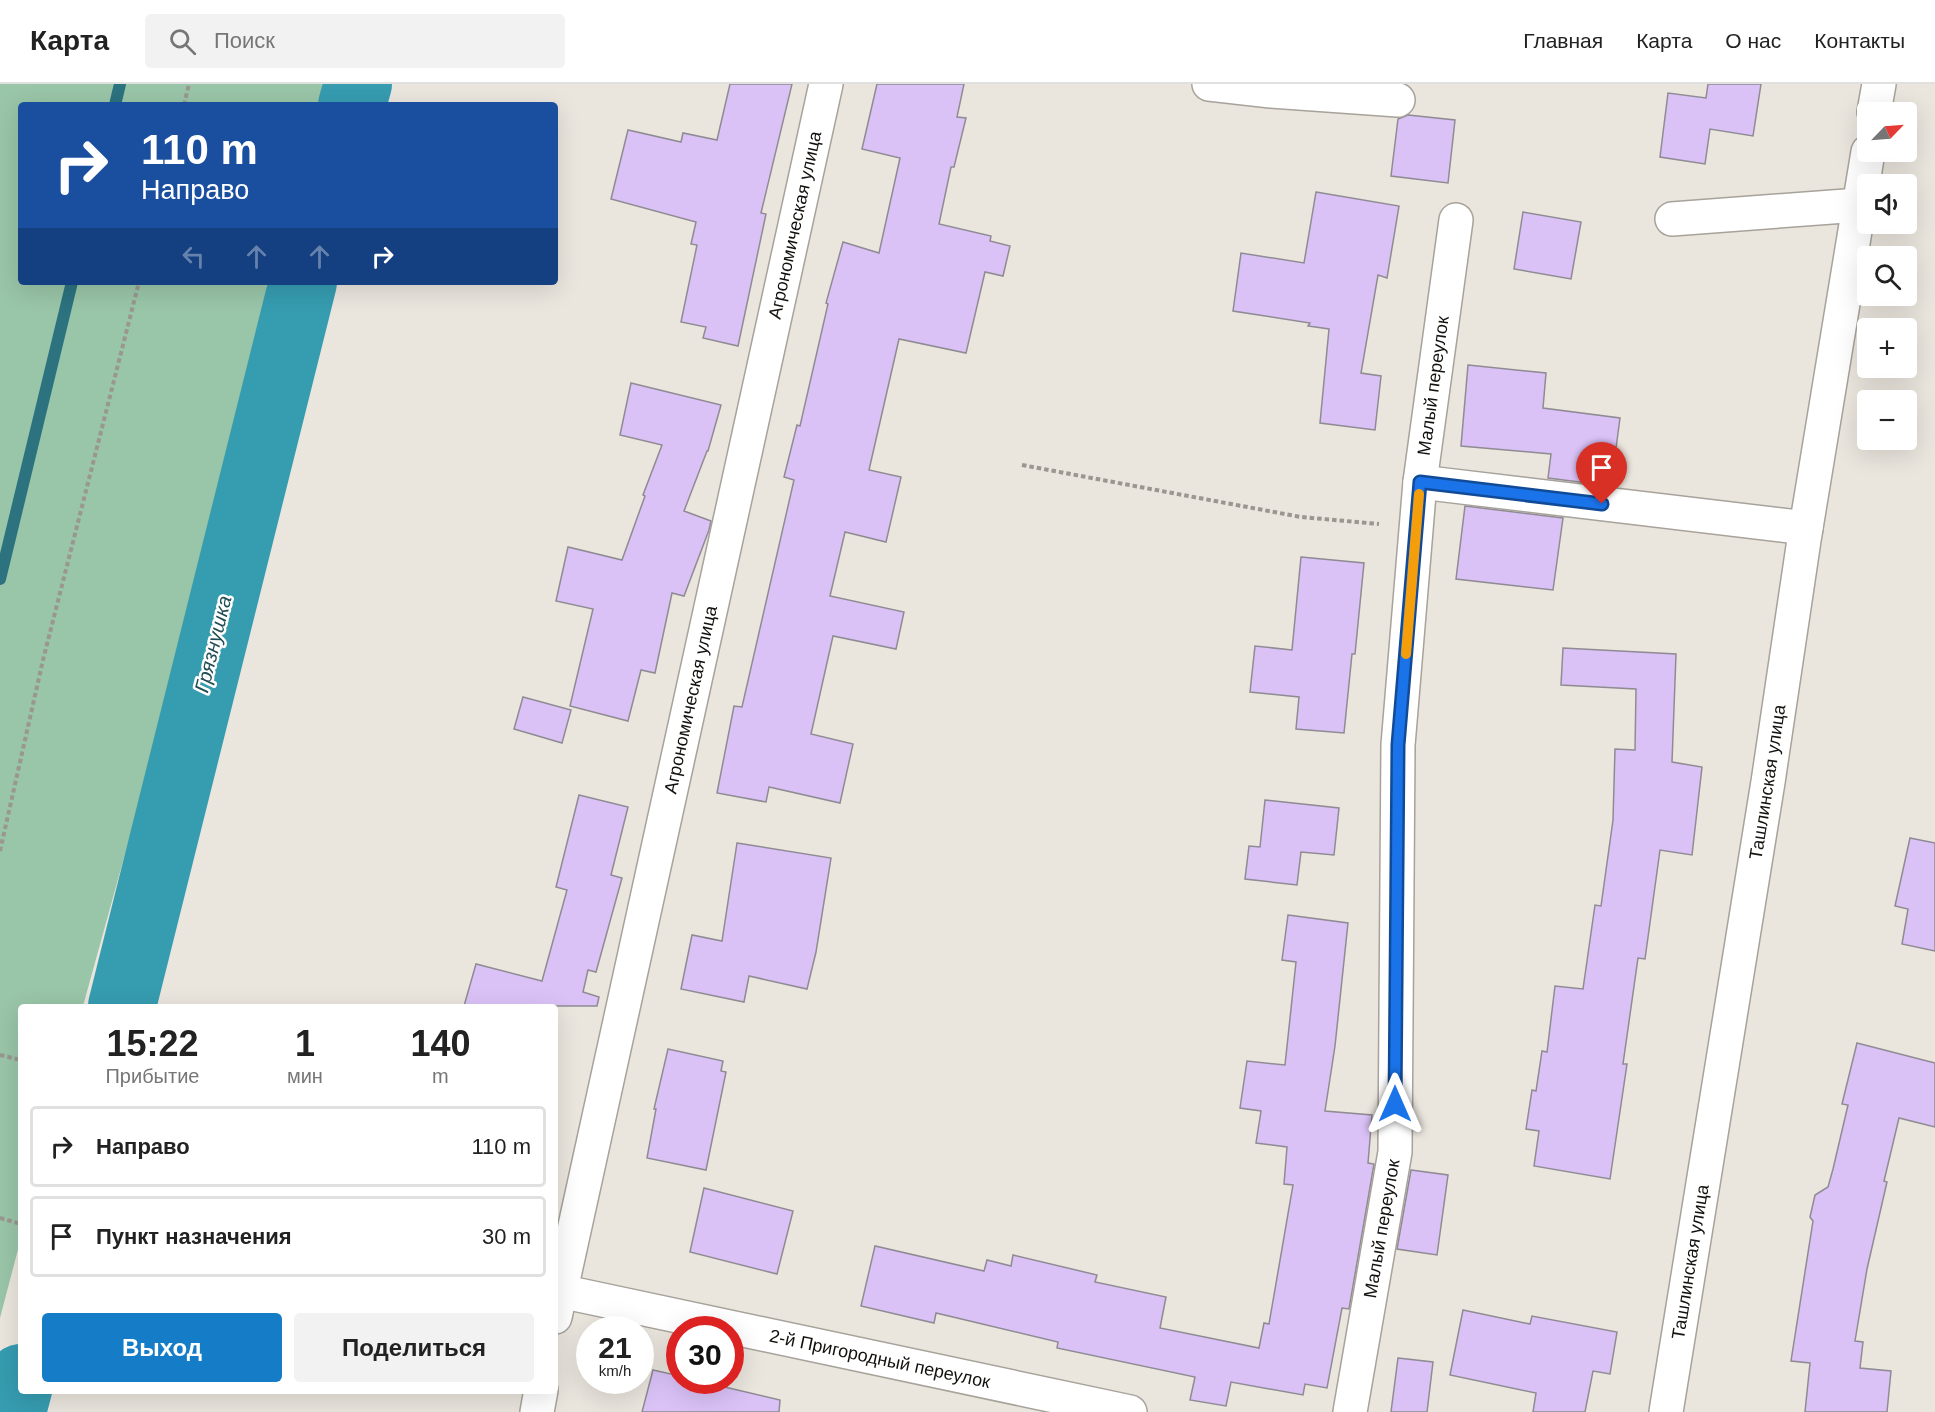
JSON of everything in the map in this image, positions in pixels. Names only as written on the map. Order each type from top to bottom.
[{"type":"street","name":"Агрономическая улица","points":[[558,1304],[826,84]]},
{"type":"street","points":[[1209,84],[1398,100]]},
{"type":"street","points":[[1876,102],[1879,84]]},
{"type":"street","points":[[1672,219],[1857,205]]},
{"type":"street","name":"Ташлинская улица","points":[[1666,1412],[1767,794],[1806,528],[1857,217]]},
{"type":"street","name":"Малый переулок","points":[[1350,1412],[1395,1152],[1398,745],[1420,482],[1456,220]]},
{"type":"street","points":[[1420,482],[1806,528]]},
{"type":"street","name":"2-й Пригородный переулок","points":[[558,1304],[1130,1412]]},
{"type":"street","points":[[537,1412],[540,1394]]},
{"type":"path","points":[[185,102],[189,84]]},
{"type":"path","points":[[0,851],[43,660],[138,285]]},
{"type":"path","points":[[1022,465],[1301,517],[1379,524]]},
{"type":"path","points":[[0,1055],[18,1059]]},
{"type":"path","points":[[0,1218],[18,1223]]},
{"type":"green space","points":[[0,84],[337,84],[333,102],[18,102],[18,285],[282,285],[84,1004],[18,1004],[18,1249],[0,1318]]},
{"type":"building","points":[[730,84],[792,84],[761,213],[766,214],[738,346],[703,338],[706,327],[681,322],[697,245],[691,244],[696,222],[611,199],[628,130],[681,142],[683,133],[717,140]]},
{"type":"building","points":[[877,84],[964,84],[957,117],[966,118],[954,167],[951,167],[939,224],[991,236],[990,241],[1010,246],[1003,276],[985,272],[966,353],[899,339],[869,470],[901,477],[886,542],[845,532],[830,596],[904,612],[896,649],[833,636],[811,734],[853,744],[840,803],[769,787],[766,802],[717,793],[734,706],[742,707],[794,480],[784,477],[797,425],[800,426],[828,304],[826,303],[843,242],[879,253],[900,158],[862,149]]},
{"type":"building","points":[[1708,84],[1761,84],[1753,136],[1710,129],[1705,164],[1660,157],[1668,93],[1706,98]]},
{"type":"building","points":[[1408,115],[1455,120],[1448,183],[1391,176],[1398,119]]},
{"type":"building","points":[[1316,192],[1399,206],[1387,278],[1378,275],[1361,373],[1381,376],[1375,430],[1320,423],[1329,329],[1308,326],[1310,323],[1233,311],[1241,253],[1304,263]]},
{"type":"building","points":[[1523,212],[1581,222],[1571,279],[1514,269]]},
{"type":"building","points":[[1468,365],[1546,373],[1543,408],[1620,418],[1611,486],[1548,478],[1551,454],[1461,446]]},
{"type":"building","points":[[631,383],[721,405],[708,451],[684,511],[711,521],[709,530],[684,596],[672,593],[655,673],[641,670],[628,721],[570,706],[593,609],[556,601],[568,547],[622,560],[645,496],[643,495],[662,445],[620,435]]},
{"type":"building","points":[[1465,506],[1563,518],[1553,590],[1456,579]]},
{"type":"building","points":[[1301,557],[1364,563],[1344,733],[1296,729],[1299,697],[1250,692],[1255,646],[1292,650]]},
{"type":"building","points":[[1563,648],[1676,654],[1672,762],[1702,767],[1692,855],[1660,850],[1645,959],[1638,958],[1623,1064],[1627,1064],[1610,1179],[1534,1166],[1539,1131],[1526,1129],[1532,1090],[1536,1091],[1542,1051],[1547,1052],[1555,986],[1583,989],[1595,905],[1601,906],[1613,820],[1615,749],[1635,750],[1636,689],[1561,685]]},
{"type":"building","points":[[523,697],[571,710],[562,743],[514,729]]},
{"type":"building","points":[[579,795],[628,807],[611,875],[622,878],[596,972],[588,970],[583,992],[599,997],[597,1006],[465,1004],[476,964],[542,981],[567,890],[556,887]]},
{"type":"building","points":[[1265,800],[1339,808],[1334,855],[1301,852],[1297,885],[1245,879],[1249,846],[1260,847]]},
{"type":"building","points":[[1910,838],[1935,843],[1935,951],[1902,944],[1908,909],[1895,906]]},
{"type":"building","points":[[737,843],[831,858],[816,952],[807,989],[749,976],[744,1002],[681,989],[692,935],[722,941]]},
{"type":"building","points":[[1288,915],[1348,923],[1335,1046],[1325,1111],[1372,1115],[1368,1163],[1374,1164],[1349,1309],[1342,1308],[1327,1388],[1305,1384],[1303,1395],[1231,1382],[1226,1406],[1190,1400],[1195,1377],[1057,1348],[1058,1342],[936,1313],[934,1323],[861,1306],[875,1246],[984,1271],[987,1260],[1011,1266],[1013,1255],[1097,1275],[1095,1282],[1166,1297],[1160,1328],[1259,1348],[1264,1323],[1269,1324],[1293,1185],[1284,1184],[1287,1147],[1256,1143],[1261,1111],[1240,1108],[1247,1061],[1285,1065],[1296,962],[1282,960]]},
{"type":"building","points":[[1857,1043],[1935,1063],[1935,1127],[1899,1118],[1867,1269],[1855,1341],[1863,1342],[1860,1368],[1891,1371],[1887,1412],[1805,1412],[1810,1363],[1791,1361],[1813,1221],[1810,1217],[1815,1195],[1828,1187],[1833,1169],[1848,1105],[1842,1104]]},
{"type":"building","points":[[668,1049],[723,1061],[721,1071],[726,1072],[706,1170],[647,1158],[656,1109],[654,1109]]},
{"type":"building","points":[[1411,1170],[1448,1175],[1437,1255],[1397,1249]]},
{"type":"building","points":[[704,1188],[793,1211],[777,1274],[690,1252]]},
{"type":"building","points":[[1463,1310],[1530,1324],[1532,1316],[1617,1332],[1610,1374],[1593,1371],[1585,1412],[1533,1412],[1536,1393],[1450,1375]]},
{"type":"building","points":[[1398,1358],[1433,1362],[1427,1412],[1391,1412]]},
{"type":"building","points":[[654,1370],[666,1373],[666,1394],[744,1394],[744,1392],[780,1400],[779,1412],[642,1412],[647,1394],[654,1394]]},
{"type":"waterway","points":[[116,102],[120,84]]},
{"type":"waterway","name":"Грязнушка","points":[[353,102],[358,84]]},
{"type":"waterway","points":[[0,579],[71,285]]},
{"type":"waterway","name":"Грязнушка","points":[[122,1004],[302,285]]},
{"type":"waterway","name":"Грязнушка","points":[[12,1412],[18,1389]]},
{"type":"slow traffic","points":[[1406,654],[1419,494]]},
{"type":"route","points":[[1395,1104],[1398,745],[1420,482],[1602,504]]}]
